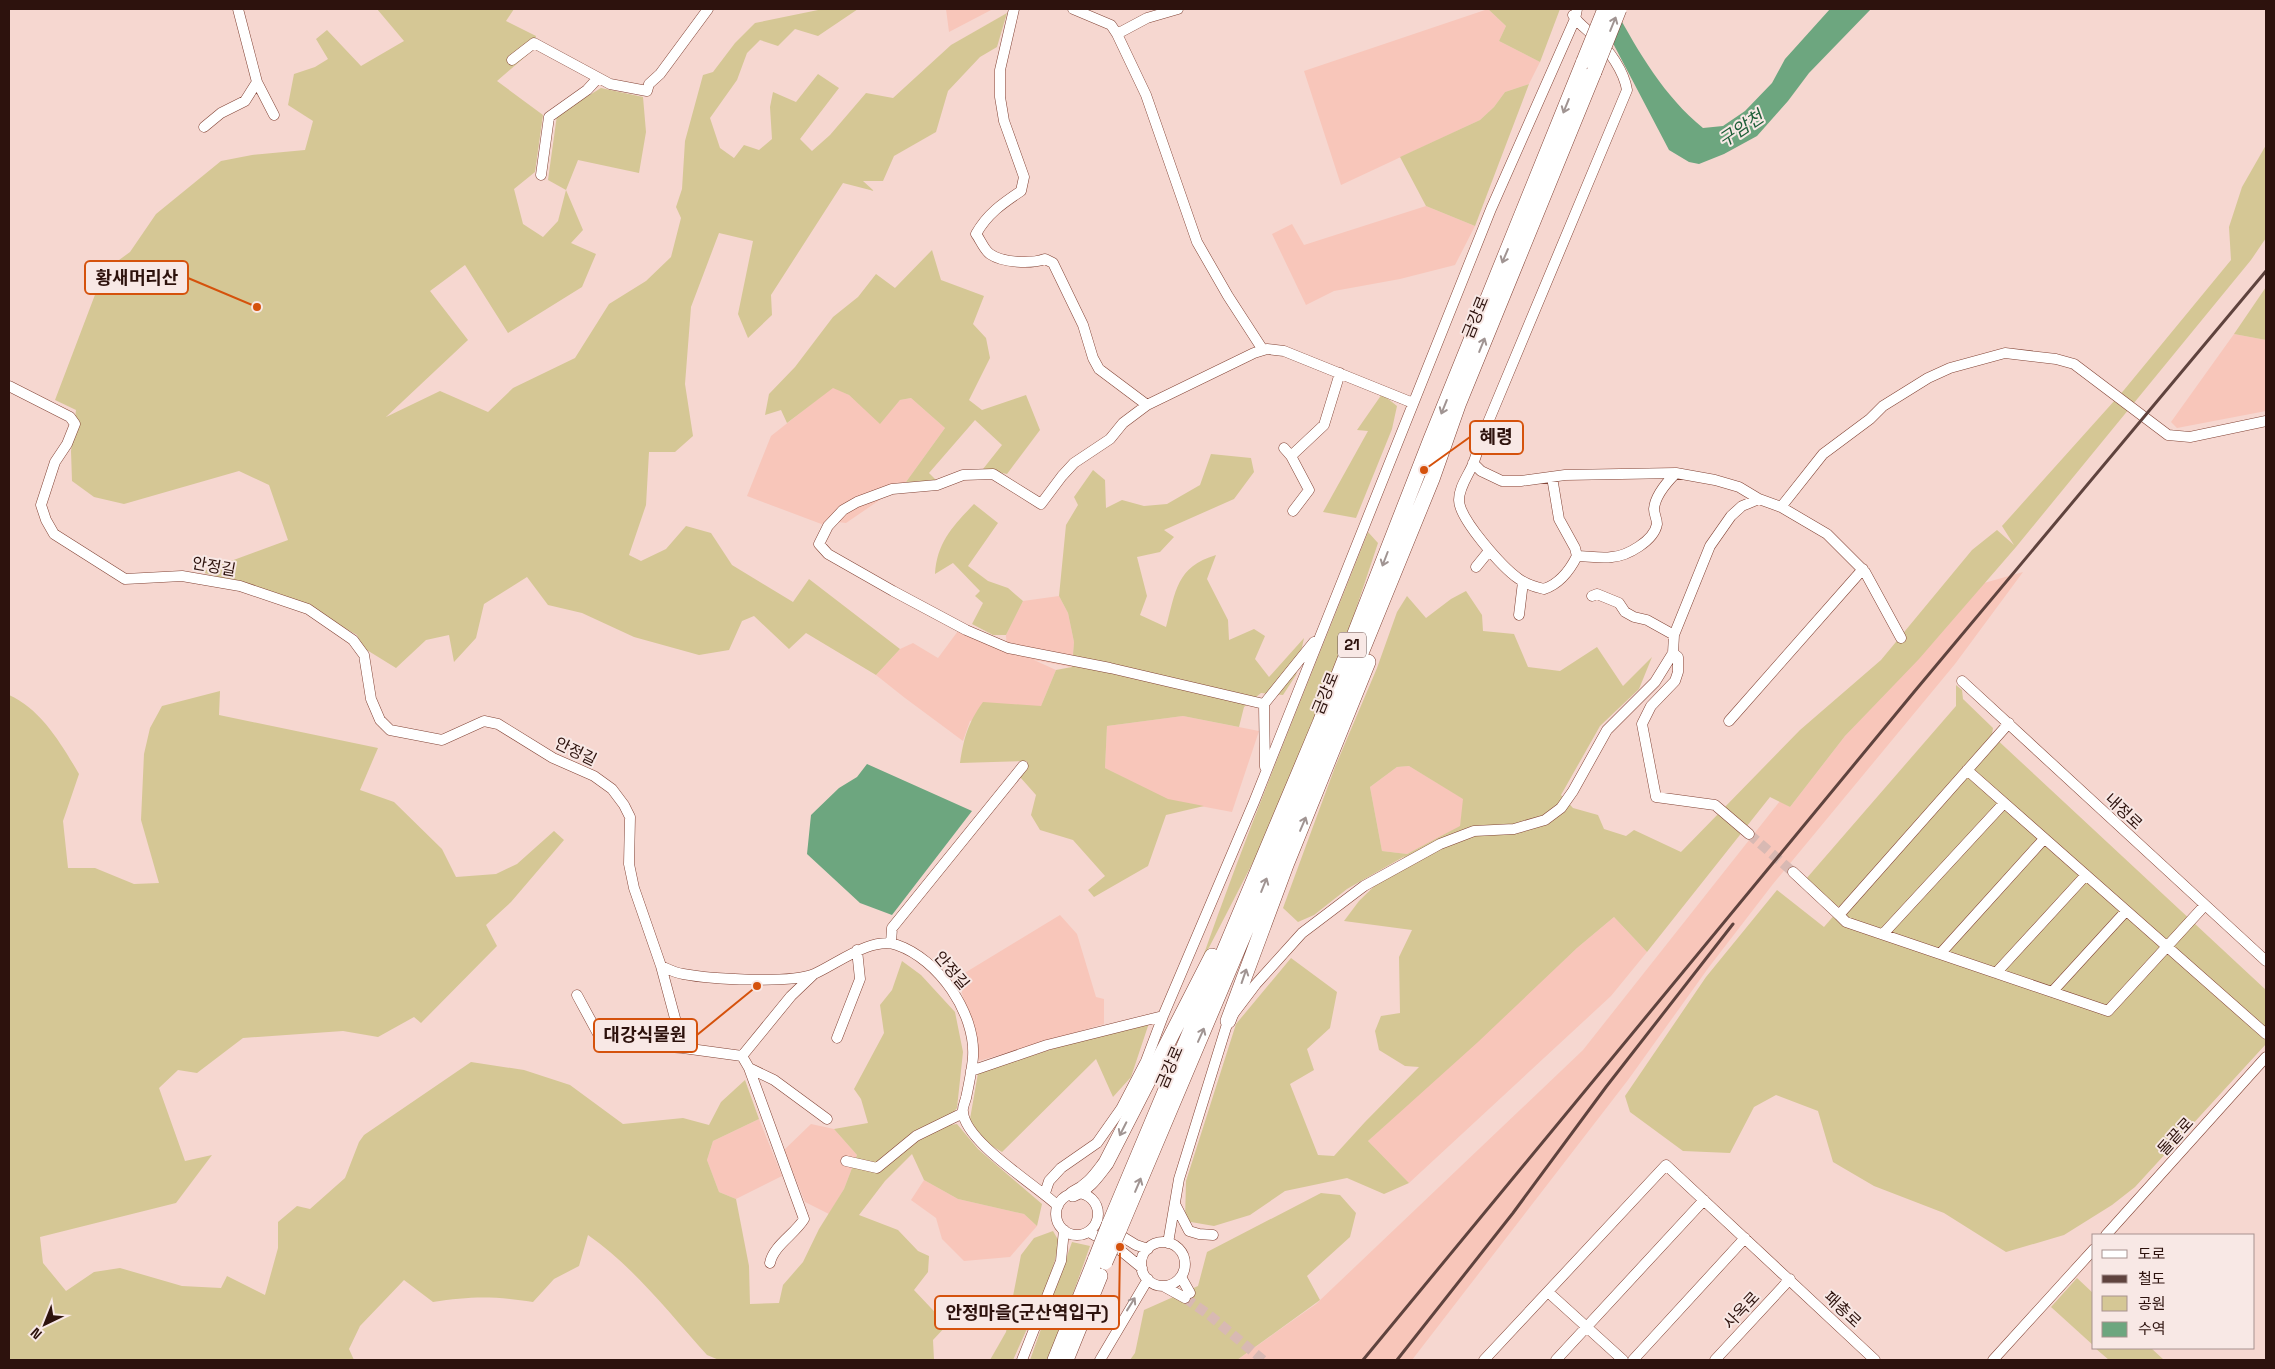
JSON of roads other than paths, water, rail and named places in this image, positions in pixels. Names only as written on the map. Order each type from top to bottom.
[{"type":"highway","name":"금강로","points":[[1109,1225],[1310,778],[1432,479],[1458,405],[1589,67],[1605,9]]},
{"type":"highway","name":"금강로","points":[[1066,1360],[1100,1260],[1109,1225],[1346,659],[1435,430],[1589,67],[1619,9]]},
{"type":"highway","points":[[1228,1022],[1259,934],[1422,525],[1432,479]]},
{"type":"highway","points":[[1073,1194],[1094,1180],[1106,1162],[1266,852]]},
{"type":"highway","name":"금강로","points":[[1055,1360],[1100,1260]]},
{"type":"street","points":[[238,9],[257,82],[274,115]]},
{"type":"street","points":[[512,60],[534,43],[610,84],[647,91],[649,84],[660,74],[708,9]]},
{"type":"street","points":[[1014,9],[1000,70],[1000,97],[1004,121],[1024,177],[1021,191],[997,208],[982,222],[976,234],[990,254],[1024,263],[1034,263],[1045,259],[1053,263],[1083,325],[1093,358],[1099,369],[1146,405]]},
{"type":"street","points":[[1073,9],[1111,25],[1117,34],[1146,95],[1197,242],[1263,350]]},
{"type":"street","points":[[1117,34],[1147,18],[1178,9]]},
{"type":"street","points":[[1570,9],[1598,39],[1625,77],[1627,90],[1484,432],[1462,487],[1459,502],[1470,526],[1482,538],[1489,551],[1523,582],[1544,589],[1550,587],[1571,567],[1577,556]]},
{"type":"street","points":[[1044,1193],[1049,1181],[1061,1168],[1097,1144],[1121,1108],[1146,1061],[1162,1016],[1265,773],[1491,210],[1576,14]]},
{"type":"street","points":[[541,175],[549,117],[587,90],[598,78]]},
{"type":"street","points":[[204,127],[221,113],[245,101],[257,82]]},
{"type":"street","points":[[1264,704],[1110,668],[1008,648],[966,630],[893,591],[828,554],[819,544],[828,526],[843,510],[857,502],[892,489],[937,485],[963,475],[993,474],[1041,504],[1074,463],[1110,439],[1123,423],[1146,405],[1263,350],[1284,351],[1413,402]]},
{"type":"street","points":[[1781,507],[1823,454],[1857,430],[1898,396],[1950,368],[2004,353],[2056,359],[2074,364],[2168,435],[2190,437],[2266,421]]},
{"type":"street","points":[[1291,456],[1324,425],[1340,374]]},
{"type":"street","name":"안정길","points":[[9,386],[70,417],[75,424],[55,462],[41,505],[46,520],[54,534],[125,579],[182,576],[240,586],[308,609],[353,640],[364,655],[371,699],[380,720],[390,730],[442,740],[484,721],[498,724],[553,758],[594,776],[612,789],[630,817],[629,864],[634,888],[661,966]]},
{"type":"street","points":[[1284,448],[1291,456],[1309,490],[1293,511]]},
{"type":"street","points":[[1473,463],[1487,475],[1502,481],[1565,475],[1676,473],[1715,480],[1739,487],[1759,499],[1781,507],[1827,534],[1862,569],[1901,638]]},
{"type":"street","points":[[1577,556],[1612,558],[1646,542],[1657,522],[1654,511],[1656,502],[1666,483],[1676,473]]},
{"type":"street","points":[[1552,477],[1559,519],[1577,556]]},
{"type":"street","points":[[1168,1243],[1174,1217],[1174,1203],[1179,1178],[1228,1022],[1256,984],[1302,933],[1364,886],[1440,844],[1474,831],[1514,829],[1545,820],[1561,808],[1573,791],[1607,730],[1655,682],[1673,653],[1674,635],[1710,546],[1731,516],[1742,506],[1759,499]]},
{"type":"street","points":[[1476,567],[1489,551]]},
{"type":"street","points":[[1729,721],[1862,569]]},
{"type":"street","points":[[1520,615],[1523,582]]},
{"type":"street","points":[[1592,596],[1597,594],[1619,604],[1625,612],[1634,617],[1647,620],[1674,635]]},
{"type":"street","points":[[1265,773],[1264,704],[1321,634]]},
{"type":"street","points":[[1673,653],[1678,657],[1679,663],[1675,681],[1651,706],[1642,724],[1656,797],[1716,805],[1749,834]]},
{"type":"street","name":"내정로","points":[[1962,681],[2266,961]]},
{"type":"street","points":[[1839,915],[2009,723]]},
{"type":"street","points":[[661,966],[680,974],[790,980],[813,974],[857,950],[890,943],[892,928],[1023,766]]},
{"type":"street","points":[[1967,770],[2266,1034]]},
{"type":"street","points":[[1883,934],[2004,803]]},
{"type":"street","points":[[1940,954],[2044,838]]},
{"type":"street","points":[[1793,872],[1846,922],[2108,1011],[2204,905]]},
{"type":"street","points":[[1996,973],[2086,875]]},
{"type":"street","points":[[2052,992],[2126,911]]},
{"type":"street","name":"안정길","points":[[890,943],[906,948],[923,958],[944,979],[966,1014],[973,1054],[963,1112]]},
{"type":"street","points":[[837,1038],[860,979],[857,950]]},
{"type":"street","points":[[661,966],[683,1048]]},
{"type":"street","points":[[742,1056],[791,996],[813,974]]},
{"type":"street","points":[[577,995],[603,1043],[683,1048],[742,1056],[750,1068],[804,1219],[798,1230],[771,1254],[770,1263]]},
{"type":"street","points":[[971,1071],[1047,1045],[1162,1016]]},
{"type":"street","name":"돌끝로","points":[[2107,1234],[2266,1057]]},
{"type":"street","points":[[750,1068],[774,1080],[827,1119]]},
{"type":"street","points":[[846,1160],[878,1168],[916,1136],[963,1112],[979,1142],[1058,1206]]},
{"type":"street","name":"패총로","points":[[1548,1292],[1666,1166],[1790,1279],[1875,1360]]},
{"type":"street","points":[[1022,1360],[1062,1261],[1064,1230],[1057,1219],[1058,1206],[1062,1200],[1073,1194],[1087,1196],[1093,1200],[1109,1225],[1136,1244],[1148,1249]]},
{"type":"street","points":[[1556,1360],[1704,1200]]},
{"type":"street","points":[[1174,1203],[1189,1230],[1199,1234],[1213,1235]]},
{"type":"street","points":[[1064,1230],[1077,1235],[1109,1225]]},
{"type":"street","points":[[1089,1232],[1120,1250],[1142,1268],[1148,1279],[1155,1284],[1187,1296],[1181,1277]]},
{"type":"street","points":[[1633,1360],[1745,1238]]},
{"type":"street","points":[[1142,1268],[1144,1254],[1148,1249],[1161,1242],[1168,1243],[1180,1250],[1185,1264],[1181,1277],[1176,1282],[1165,1287]]},
{"type":"street","points":[[1993,1360],[2092,1251]]},
{"type":"street","points":[[1100,1360],[1128,1309],[1148,1279]]},
{"type":"street","name":"사옥로","points":[[1715,1360],[1790,1279]]},
{"type":"street","points":[[1484,1360],[1548,1292],[1623,1360]]},
{"type":"water","name":"구암천","points":[[1595,9],[1615,9],[1633,42],[1664,88],[1689,116],[1703,128],[1723,126],[1745,111],[1772,83],[1785,59],[1830,9],[1871,9],[1809,73],[1788,101],[1757,136],[1724,154],[1699,164],[1689,162],[1669,150]]},
{"type":"water","points":[[867,764],[972,811],[892,915],[860,903],[807,854],[811,815],[839,788],[857,777]]},
{"type":"tunnel","points":[[1749,834],[1793,872]]},
{"type":"tunnel","points":[[1185,1298],[1208,1314],[1263,1360]]},
{"type":"railway","points":[[1363,1360],[1914,692],[2266,271]]},
{"type":"railway","points":[[1397,1360],[1513,1213],[1606,1087],[1733,924]]},
{"type":"place","name":"황새머리산","points":[[257,307]]},
{"type":"place","name":"혜령","points":[[1424,470]]},
{"type":"place","name":"대강식물원","points":[[757,986]]},
{"type":"place","name":"안정마을(군산역입구)","points":[[1120,1247]]}]
